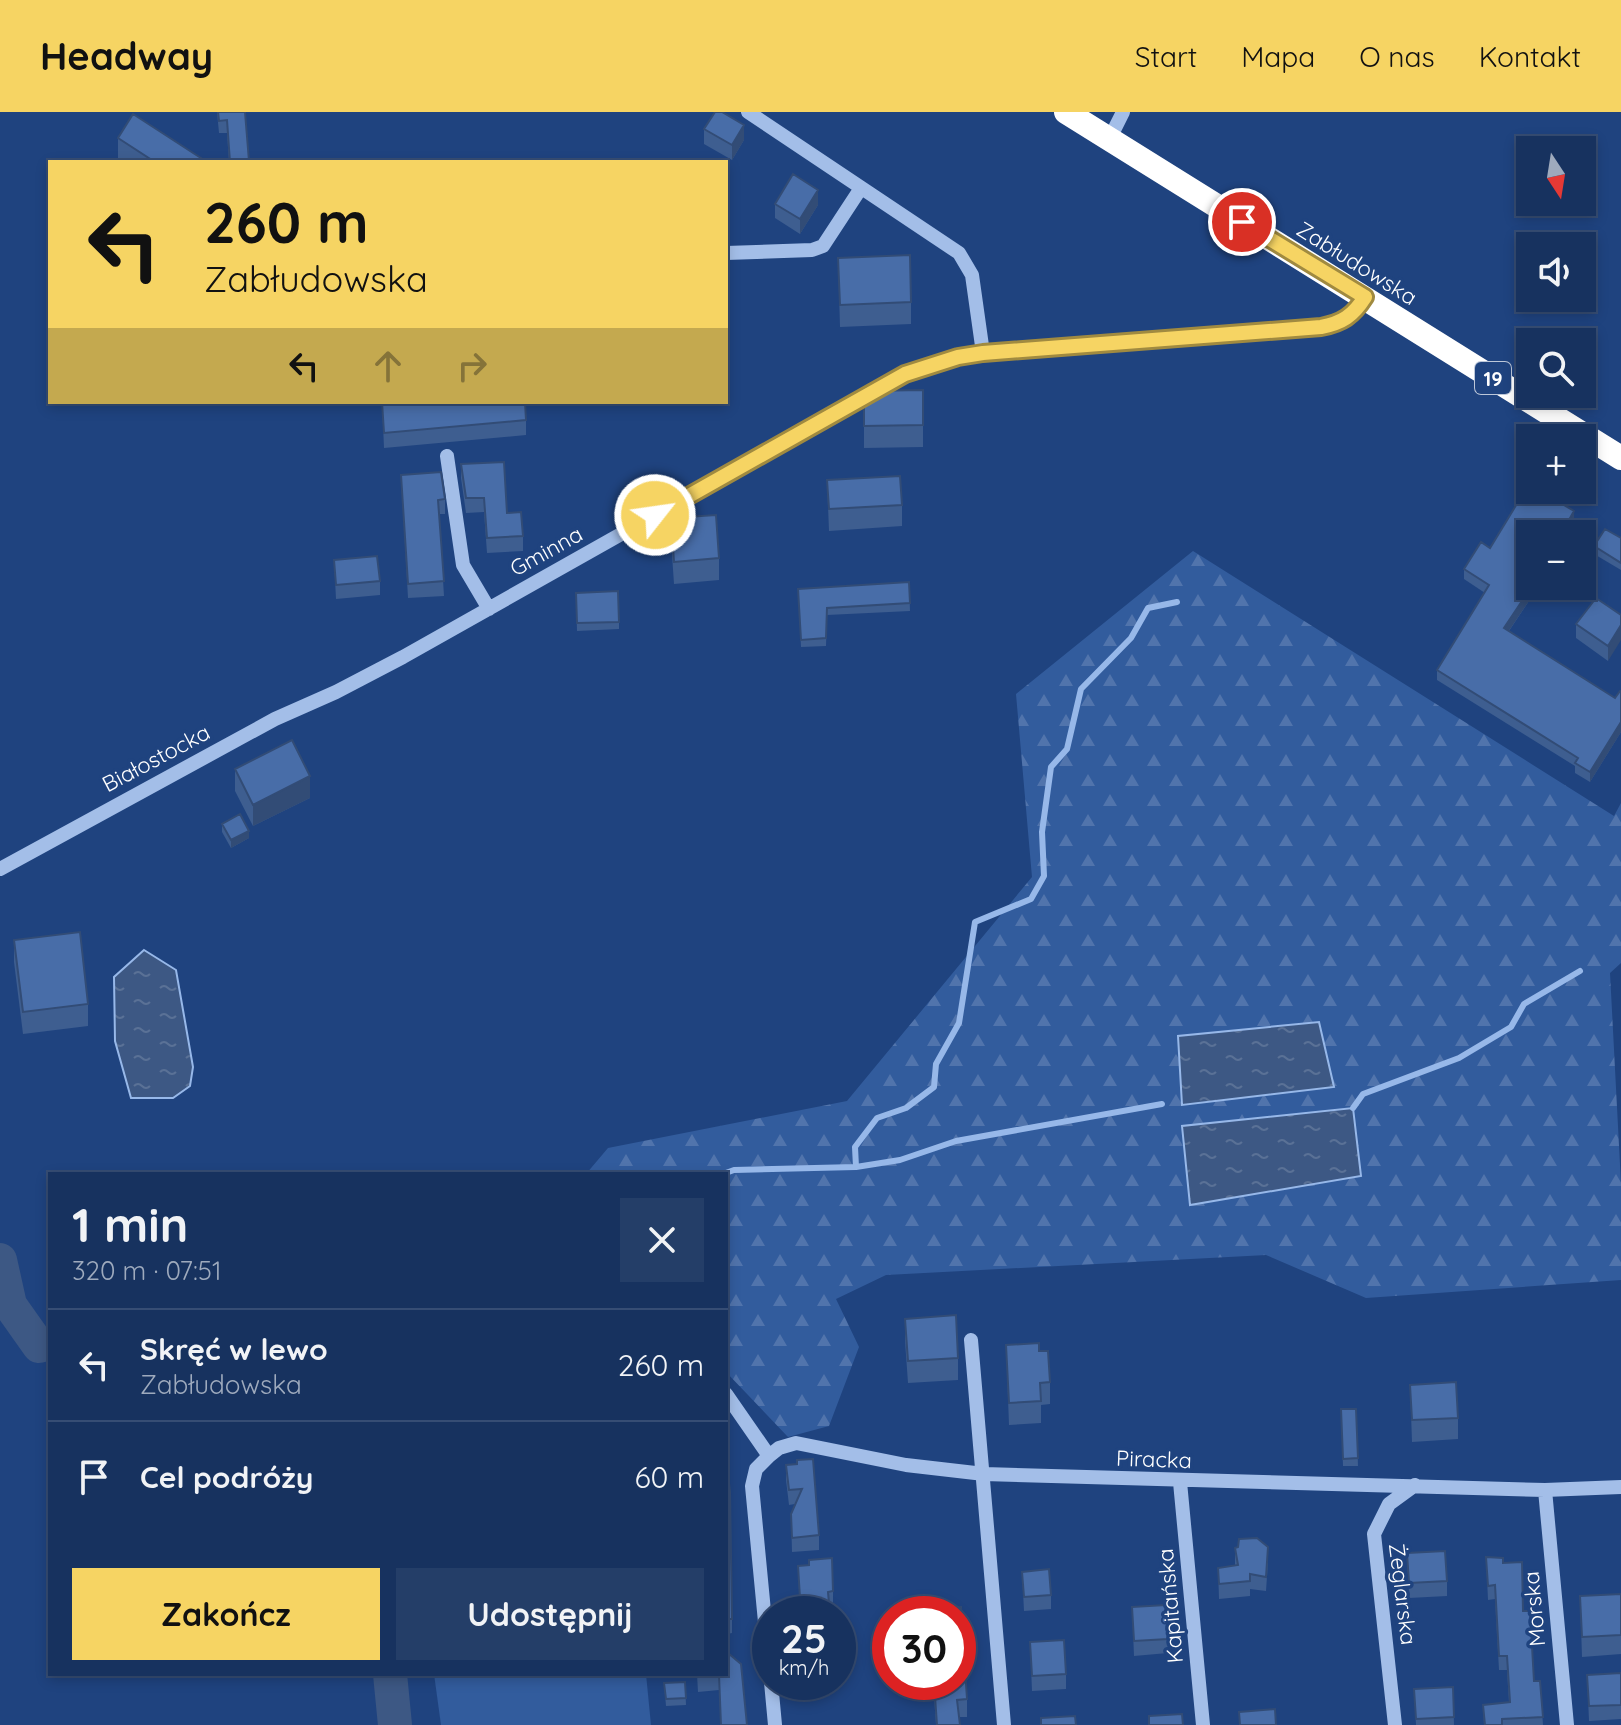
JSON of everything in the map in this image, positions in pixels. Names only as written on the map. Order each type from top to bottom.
[{"type":"highway","name":"Zabłudowska","points":[[1066,112],[1621,458]]},
{"type":"street","points":[[748,112],[959,253],[972,275],[983,353]]},
{"type":"street","points":[[1109,140],[1123,112]]},
{"type":"street","points":[[728,253],[812,250],[823,246],[861,188]]},
{"type":"street","name":"Gminna","points":[[336,692],[905,374],[958,357],[983,353],[1321,327],[1346,320],[1365,297]]},
{"type":"street","points":[[447,456],[463,565],[489,609]]},
{"type":"street","name":"Białostocka","points":[[0,869],[275,719],[336,692]]},
{"type":"street","points":[[971,1340],[1004,1725]]},
{"type":"street","points":[[728,1397],[769,1456],[756,1469],[752,1486],[763,1596]]},
{"type":"street","name":"Piracka","points":[[769,1456],[779,1448],[811,1444],[836,1453],[984,1474],[1180,1482],[1545,1490],[1621,1487]]},
{"type":"street","name":"Kapitańska","points":[[1180,1482],[1203,1725]]},
{"type":"street","name":"Żeglarska","points":[[1395,1725],[1374,1534],[1389,1504],[1415,1485]]},
{"type":"street","name":"Morska","points":[[1545,1490],[1567,1725]]},
{"type":"street","points":[[773,1700],[775,1725]]},
{"type":"green space","points":[[1193,551],[1614,816],[1621,803],[1621,963],[1610,973],[1621,1184],[1621,1280],[1366,1298],[1266,1255],[886,1275],[836,1299],[859,1347],[829,1426],[788,1437],[728,1374],[728,1172],[588,1172],[608,1148],[847,1101],[1032,877],[1016,694]]},
{"type":"green space","points":[[434,1676],[646,1676],[651,1725],[441,1725]]},
{"type":"water","points":[[144,950],[176,970],[193,1067],[190,1086],[173,1098],[131,1098],[115,1041],[114,977]]},
{"type":"water","points":[[1319,1022],[1334,1087],[1182,1105],[1178,1036]]},
{"type":"water","points":[[1353,1108],[1361,1176],[1190,1205],[1182,1126]]},
{"type":"building","points":[[218,112],[245,112],[249,160],[230,160],[227,120],[219,121]]},
{"type":"building","points":[[715,112],[722,112],[744,125],[732,145],[704,129]]},
{"type":"building","points":[[133,114],[204,160],[152,160],[118,138]]},
{"type":"building","points":[[793,174],[818,190],[800,219],[775,204]]},
{"type":"building","points":[[910,255],[911,302],[840,305],[838,258]]},
{"type":"building","points":[[923,390],[923,425],[864,426],[864,391]]},
{"type":"building","points":[[382,404],[525,404],[526,420],[384,433]]},
{"type":"building","points":[[504,462],[507,513],[521,512],[523,536],[487,538],[484,498],[466,498],[461,464]]},
{"type":"building","points":[[441,472],[445,499],[438,500],[444,581],[408,584],[401,475]]},
{"type":"building","points":[[900,476],[902,505],[829,509],[827,480]]},
{"type":"building","points":[[1517,504],[1562,504],[1574,511],[1569,520],[1516,520],[1516,600],[1523,600],[1504,628],[1615,698],[1621,692],[1621,722],[1590,772],[1575,763],[1578,758],[1437,670],[1489,585],[1464,569],[1481,542],[1490,548]]},
{"type":"building","points":[[716,515],[719,558],[674,562],[671,518]]},
{"type":"building","points":[[1605,529],[1621,538],[1621,563],[1596,547]]},
{"type":"building","points":[[377,556],[380,581],[336,585],[334,560]]},
{"type":"building","points":[[909,582],[910,603],[827,608],[826,638],[801,640],[798,589]]},
{"type":"building","points":[[618,591],[619,622],[577,623],[576,593]]},
{"type":"building","points":[[1596,598],[1621,615],[1621,625],[1608,646],[1576,624]]},
{"type":"building","points":[[292,740],[310,776],[253,805],[235,769]]},
{"type":"building","points":[[240,814],[249,831],[231,840],[222,824]]},
{"type":"building","points":[[80,932],[88,1004],[23,1012],[14,940]]},
{"type":"building","points":[[956,1315],[958,1358],[908,1361],[905,1319]]},
{"type":"building","points":[[1039,1343],[1039,1351],[1048,1351],[1050,1382],[1040,1383],[1041,1401],[1009,1403],[1006,1345]]},
{"type":"building","points":[[1456,1382],[1458,1418],[1412,1420],[1410,1385]]},
{"type":"building","points":[[1341,1409],[1356,1409],[1358,1458],[1343,1459]]},
{"type":"building","points":[[813,1459],[819,1535],[792,1538],[791,1514],[802,1489],[789,1490],[786,1465],[797,1464],[797,1460]]},
{"type":"building","points":[[728,1474],[730,1492],[732,1619],[728,1619]]},
{"type":"building","points":[[1257,1538],[1268,1547],[1266,1577],[1250,1574],[1250,1581],[1219,1584],[1218,1568],[1238,1565],[1235,1548],[1239,1539]]},
{"type":"building","points":[[1445,1551],[1447,1581],[1409,1583],[1407,1553]]},
{"type":"building","points":[[1486,1557],[1503,1558],[1503,1563],[1522,1562],[1523,1611],[1530,1611],[1534,1681],[1540,1681],[1543,1717],[1502,1719],[1502,1725],[1485,1725],[1483,1705],[1510,1702],[1507,1656],[1499,1656],[1495,1585],[1488,1586]]},
{"type":"building","points":[[832,1558],[833,1591],[828,1592],[828,1596],[800,1596],[798,1566],[809,1565],[809,1560]]},
{"type":"building","points":[[1049,1569],[1051,1595],[1024,1597],[1022,1572]]},
{"type":"building","points":[[1621,1594],[1621,1635],[1582,1637],[1580,1596]]},
{"type":"building","points":[[1166,1605],[1168,1639],[1134,1641],[1132,1607]]},
{"type":"building","points":[[1064,1640],[1066,1674],[1032,1676],[1030,1642]]},
{"type":"building","points":[[728,1653],[741,1664],[747,1725],[721,1725],[719,1676],[728,1676]]},
{"type":"building","points":[[1621,1673],[1621,1705],[1589,1706],[1587,1675]]},
{"type":"building","points":[[685,1682],[686,1698],[666,1699],[664,1683]]},
{"type":"building","points":[[1453,1687],[1454,1717],[1416,1719],[1414,1689]]},
{"type":"building","points":[[935,1700],[957,1700],[960,1725],[937,1725]]},
{"type":"building","points":[[1275,1709],[1276,1725],[1240,1725],[1239,1712]]},
{"type":"building","points":[[1182,1714],[1183,1725],[1149,1725],[1149,1716]]},
{"type":"building","points":[[1075,1716],[1076,1725],[1041,1725],[1041,1718]]},
{"type":"waterway","points":[[856,1167],[855,1147],[877,1118],[906,1108],[934,1087],[936,1064],[959,1023],[975,922],[1031,899],[1044,876],[1042,832],[1051,767],[1067,749],[1081,689],[1131,638],[1148,608],[1177,602]]},
{"type":"waterway","points":[[1353,1108],[1363,1094],[1459,1058],[1511,1027],[1524,1004],[1580,971]]},
{"type":"waterway","points":[[728,1172],[856,1167],[900,1160],[956,1141],[1162,1104]]},
{"type":"waterway","points":[[0,1260],[10,1305],[39,1346]]},
{"type":"waterway","points":[[390,1676],[395,1725]]},
{"type":"route","points":[[655,515],[905,374],[933,363],[983,353],[1321,327],[1338,324],[1356,311],[1365,297],[1242,222]]}]
